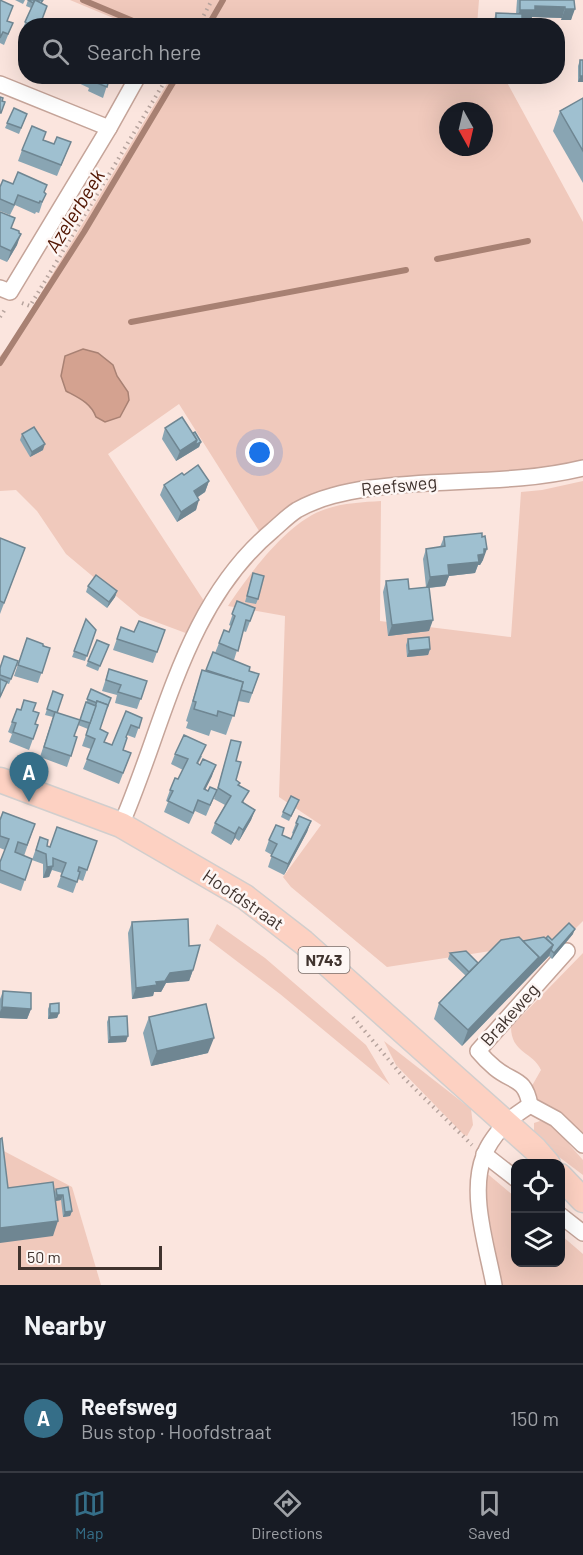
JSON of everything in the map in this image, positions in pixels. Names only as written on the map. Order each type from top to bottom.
[{"type":"main road","name":"Hoofdstraat","points":[[0,780],[121,825],[245,897],[286,929],[505,1123]]},
{"type":"main road","name":"N743","points":[[505,1123],[542,1156]]},
{"type":"main road","name":"N743","points":[[565,1169],[583,1180]]},
{"type":"main road","points":[[565,1180],[583,1200]]},
{"type":"street","points":[[0,84],[109,128]]},
{"type":"street","points":[[0,288],[10,292],[134,84]]},
{"type":"street","name":"Reefsweg","points":[[121,825],[185,654],[209,608],[240,563],[259,541],[296,510],[338,493],[371,488],[407,483],[550,476],[583,468]]},
{"type":"street","name":"Brakeweg","points":[[530,1105],[528,1091],[496,1070],[478,1051],[567,951]]},
{"type":"street","points":[[494,1285],[478,1195],[479,1173],[484,1154],[505,1123],[530,1105],[556,1119],[583,1145]]},
{"type":"street","points":[[484,1154],[511,1175]]},
{"type":"street","points":[[565,1218],[583,1233]]},
{"type":"path","points":[[202,18],[212,0]]},
{"type":"path","points":[[16,308],[22,303],[30,306],[163,84]]},
{"type":"path","points":[[0,317],[8,306]]},
{"type":"path","points":[[346,1009],[404,1078],[461,1135],[484,1154]]},
{"type":"shaded area","points":[[70,0],[479,0],[478,18],[113,18]]},
{"type":"shaded area","points":[[167,84],[508,84],[583,222],[583,463],[541,472],[347,487],[261,534],[179,404],[108,454],[206,604],[191,635],[140,616],[66,554],[37,511],[16,490],[0,491],[0,356],[11,343]],"holes":[[[113,365],[117,376],[128,392],[94,412],[86,401]]]},
{"type":"shaded area","points":[[83,349],[98,353],[113,365],[117,376],[128,392],[129,400],[120,417],[105,422],[96,417],[84,401],[66,391],[61,376],[65,356]]},
{"type":"shaded area","points":[[583,481],[583,921],[562,942],[387,967],[291,887],[283,877],[321,825],[279,797],[285,616],[228,606],[271,550],[284,536],[312,515],[333,507],[381,501],[380,621],[511,637],[521,492]]},
{"type":"shaded area","points":[[217,924],[265,958],[366,1045],[390,1085],[280,994],[209,940]]},
{"type":"shaded area","points":[[583,953],[583,1141],[529,1091],[541,1070],[533,1059],[518,1047],[512,1036],[511,1027]]},
{"type":"shaded area","points":[[384,1041],[471,1109],[473,1125],[467,1136],[396,1065]]},
{"type":"shaded area","points":[[540,1121],[550,1123],[583,1160],[583,1175],[565,1159],[534,1138],[534,1123]]},
{"type":"shaded area","points":[[0,1149],[72,1187],[101,1285],[0,1285]]},
{"type":"shaded area","points":[[483,1170],[511,1194],[511,1267],[565,1267],[565,1238],[583,1254],[583,1285],[502,1285],[482,1181]]},
{"type":"building","points":[[0,0],[13,6],[7,21],[13,23],[8,34],[3,32],[0,38]]},
{"type":"building","points":[[35,0],[47,6],[42,18],[27,18]]},
{"type":"building","points":[[520,0],[574,0],[575,9],[535,6],[535,10],[520,10]]},
{"type":"building","points":[[496,13],[522,14],[522,18],[496,18]]},
{"type":"building","points":[[580,60],[583,60],[583,76],[580,76]]},
{"type":"building","points":[[0,97],[5,102],[1,113],[0,113]]},
{"type":"building","points":[[583,98],[583,151],[560,111]]},
{"type":"building","points":[[14,108],[27,114],[21,128],[7,123]]},
{"type":"building","points":[[32,126],[46,132],[43,140],[54,144],[57,137],[71,142],[61,165],[22,150]]},
{"type":"building","points":[[18,172],[47,185],[42,202],[18,195],[14,205],[0,199],[0,187],[3,180],[13,184]]},
{"type":"building","points":[[0,212],[15,218],[11,228],[21,234],[11,251],[0,246]]},
{"type":"building","points":[[182,417],[197,440],[180,451],[165,428]]},
{"type":"building","points":[[34,427],[45,444],[32,452],[22,434]]},
{"type":"building","points":[[195,432],[201,442],[195,445],[197,440],[193,433]]},
{"type":"building","points":[[198,465],[209,481],[194,491],[199,500],[181,512],[164,485]]},
{"type":"building","points":[[482,533],[482,537],[485,536],[487,549],[484,549],[484,554],[478,555],[479,562],[448,565],[449,575],[430,577],[426,549],[445,546],[444,537]]},
{"type":"building","points":[[0,538],[25,548],[4,603],[0,601]]},
{"type":"building","points":[[253,573],[264,576],[258,599],[247,596]]},
{"type":"building","points":[[96,575],[117,591],[109,602],[88,586]]},
{"type":"building","points":[[408,579],[409,589],[429,587],[433,620],[392,625],[386,581]]},
{"type":"building","points":[[237,601],[255,608],[250,621],[246,620],[238,651],[219,643],[224,630],[229,632],[235,616],[232,614]]},
{"type":"building","points":[[86,619],[96,630],[87,656],[74,651]]},
{"type":"building","points":[[139,621],[165,630],[157,652],[117,639],[121,627],[134,632]]},
{"type":"building","points":[[429,637],[430,649],[409,651],[408,639]]},
{"type":"building","points":[[27,638],[50,648],[42,673],[18,665]]},
{"type":"building","points":[[97,640],[109,645],[100,666],[88,661]]},
{"type":"building","points":[[213,652],[250,667],[249,671],[259,674],[252,693],[241,690],[243,682],[206,670]]},
{"type":"building","points":[[4,656],[18,661],[11,679],[0,675]]},
{"type":"building","points":[[109,669],[147,681],[141,699],[118,692],[121,685],[106,680]]},
{"type":"building","points":[[202,670],[243,682],[234,716],[218,711],[217,716],[194,709],[196,702],[193,701]]},
{"type":"building","points":[[0,679],[7,682],[0,697]]},
{"type":"building","points":[[91,689],[111,698],[107,708],[108,705],[87,699]]},
{"type":"building","points":[[53,691],[63,695],[57,713],[47,709]]},
{"type":"building","points":[[24,700],[36,703],[33,711],[39,713],[33,739],[13,732],[16,723],[12,722],[17,709],[21,710]]},
{"type":"building","points":[[97,701],[108,705],[100,729],[108,733],[104,742],[112,745],[126,711],[142,718],[139,728],[131,725],[126,737],[123,750],[131,753],[123,773],[87,759],[95,739],[86,735]]},
{"type":"building","points":[[86,702],[96,706],[90,723],[80,720]]},
{"type":"building","points":[[55,712],[80,720],[74,736],[77,737],[71,756],[44,747]]},
{"type":"building","points":[[184,735],[206,745],[197,763],[200,765],[203,759],[216,765],[204,789],[208,791],[210,787],[217,790],[210,805],[198,800],[193,813],[168,801],[173,791],[170,790],[175,778],[178,779],[188,759],[175,754]]},
{"type":"building","points":[[231,740],[241,742],[236,761],[241,762],[236,780],[240,783],[238,785],[249,791],[242,802],[255,810],[243,830],[239,827],[235,834],[215,823],[231,796],[218,788]]},
{"type":"building","points":[[291,796],[299,800],[291,816],[283,812]]},
{"type":"building","points":[[3,812],[35,824],[27,845],[18,842],[15,852],[32,859],[25,880],[0,870],[0,862],[9,839],[0,836],[0,820]]},
{"type":"building","points":[[299,816],[311,821],[288,864],[271,856],[277,844],[269,840],[276,825],[284,828],[282,835],[291,839]]},
{"type":"building","points":[[57,827],[97,841],[87,870],[79,867],[77,882],[61,876],[66,863],[53,858],[53,866],[47,867],[46,854],[36,850],[40,837],[48,840],[47,846],[50,847]]},
{"type":"building","points":[[188,919],[189,946],[200,945],[193,970],[170,973],[165,981],[156,982],[157,985],[136,988],[132,922]]},
{"type":"building","points":[[569,923],[575,929],[554,953],[551,950],[553,945],[546,938],[548,936],[552,940]]},
{"type":"building","points":[[519,937],[539,957],[468,1030],[439,1003],[501,940]]},
{"type":"building","points":[[544,937],[553,945],[537,961],[539,957],[523,941]]},
{"type":"building","points":[[466,951],[478,963],[469,972],[450,953]]},
{"type":"building","points":[[3,991],[31,993],[31,1009],[2,1007]]},
{"type":"building","points":[[59,1003],[59,1013],[50,1013],[50,1004]]},
{"type":"building","points":[[206,1004],[214,1038],[157,1051],[149,1017]]},
{"type":"building","points":[[127,1016],[128,1036],[110,1037],[109,1017]]},
{"type":"building","points":[[2,1138],[8,1188],[53,1182],[58,1221],[0,1228],[0,1139]]},
{"type":"building","points":[[68,1187],[72,1211],[65,1212],[63,1195],[57,1195],[56,1189]]},
{"type":"waterway","points":[[83,0],[126,18]]},
{"type":"waterway","name":"Azelerbeek","points":[[213,18],[223,0]]},
{"type":"waterway","name":"Azelerbeek","points":[[0,363],[84,232],[172,84]]},
{"type":"waterway","points":[[437,259],[528,241]]},
{"type":"waterway","points":[[131,322],[406,270]]},
{"type":"place","name":"Reefsweg","points":[[29,802]]}]
